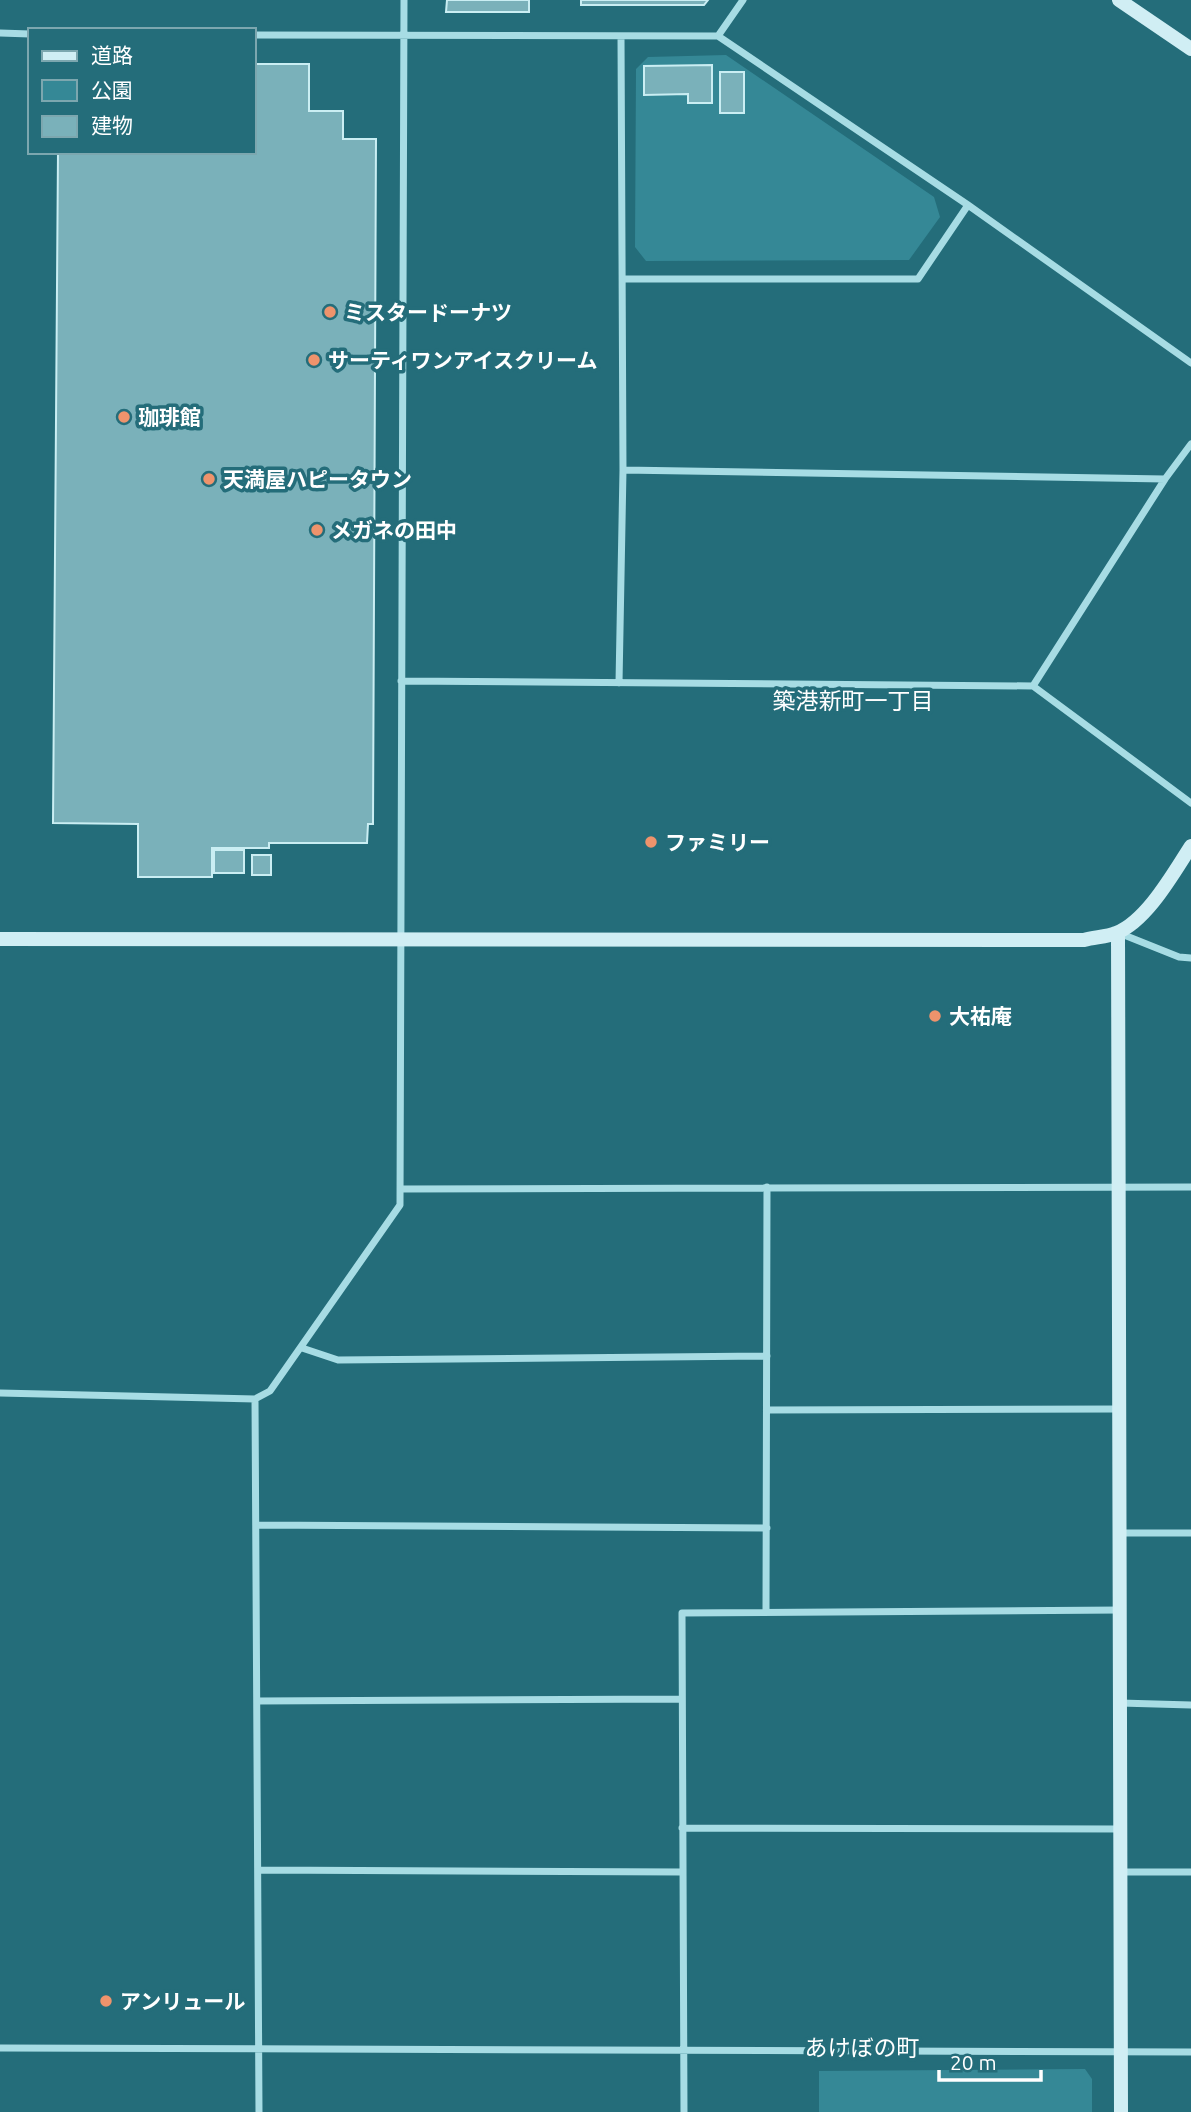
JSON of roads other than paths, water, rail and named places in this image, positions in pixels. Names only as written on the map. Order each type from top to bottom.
[{"type":"street","points":[[0,1393],[255,1399],[270,1391],[400,1205],[404,0]]},
{"type":"street","points":[[718,36],[743,0]]},
{"type":"street","points":[[1119,0],[1191,49]]},
{"type":"street","points":[[0,33],[28,34]]},
{"type":"street","points":[[256,35],[718,36],[968,205],[1191,363]]},
{"type":"street","points":[[619,683],[623,470],[621,36]]},
{"type":"street","points":[[623,279],[918,279],[968,205]]},
{"type":"street","points":[[1033,686],[1165,479],[1191,444]]},
{"type":"street","points":[[623,470],[1165,479]]},
{"type":"street","points":[[401,681],[1033,686],[1191,803]]},
{"type":"street","points":[[0,939],[1084,940],[1118,933],[1143,912],[1164,888],[1191,846]]},
{"type":"street","points":[[1118,933],[1179,957],[1191,958]]},
{"type":"street","points":[[1118,933],[1121,2112]]},
{"type":"street","points":[[766,1612],[767,1187]]},
{"type":"street","points":[[400,1189],[1191,1187]]},
{"type":"street","points":[[302,1348],[338,1360],[767,1356]]},
{"type":"street","points":[[255,1399],[259,2112]]},
{"type":"street","points":[[767,1410],[1120,1409]]},
{"type":"street","points":[[256,1525],[767,1528]]},
{"type":"street","points":[[1120,1533],[1191,1533]]},
{"type":"street","points":[[684,2112],[682,1613],[1121,1610]]},
{"type":"street","points":[[257,1701],[681,1699]]},
{"type":"street","points":[[1120,1703],[1191,1705]]},
{"type":"street","points":[[682,1828],[1121,1829]]},
{"type":"street","points":[[258,1870],[682,1872]]},
{"type":"street","points":[[1121,1872],[1191,1872]]},
{"type":"street","points":[[0,2048],[259,2051],[1191,2052]]},
{"type":"place","name":"ミスタードーナツ","points":[[330,312]]},
{"type":"place","name":"サーティワンアイスクリーム","points":[[314,360]]},
{"type":"place","name":"珈琲館","points":[[124,417]]},
{"type":"place","name":"天満屋ハピータウン","points":[[209,479]]},
{"type":"place","name":"メガネの田中","points":[[317,530]]},
{"type":"place","name":"ファミリー","points":[[651,842]]},
{"type":"place","name":"大祐庵","points":[[935,1016]]},
{"type":"place","name":"アンリュール","points":[[106,2001]]},
{"type":"district","name":"築港新町一丁目","points":[[853,700]]},
{"type":"district","name":"あけぼの町","points":[[862,2047]]}]
